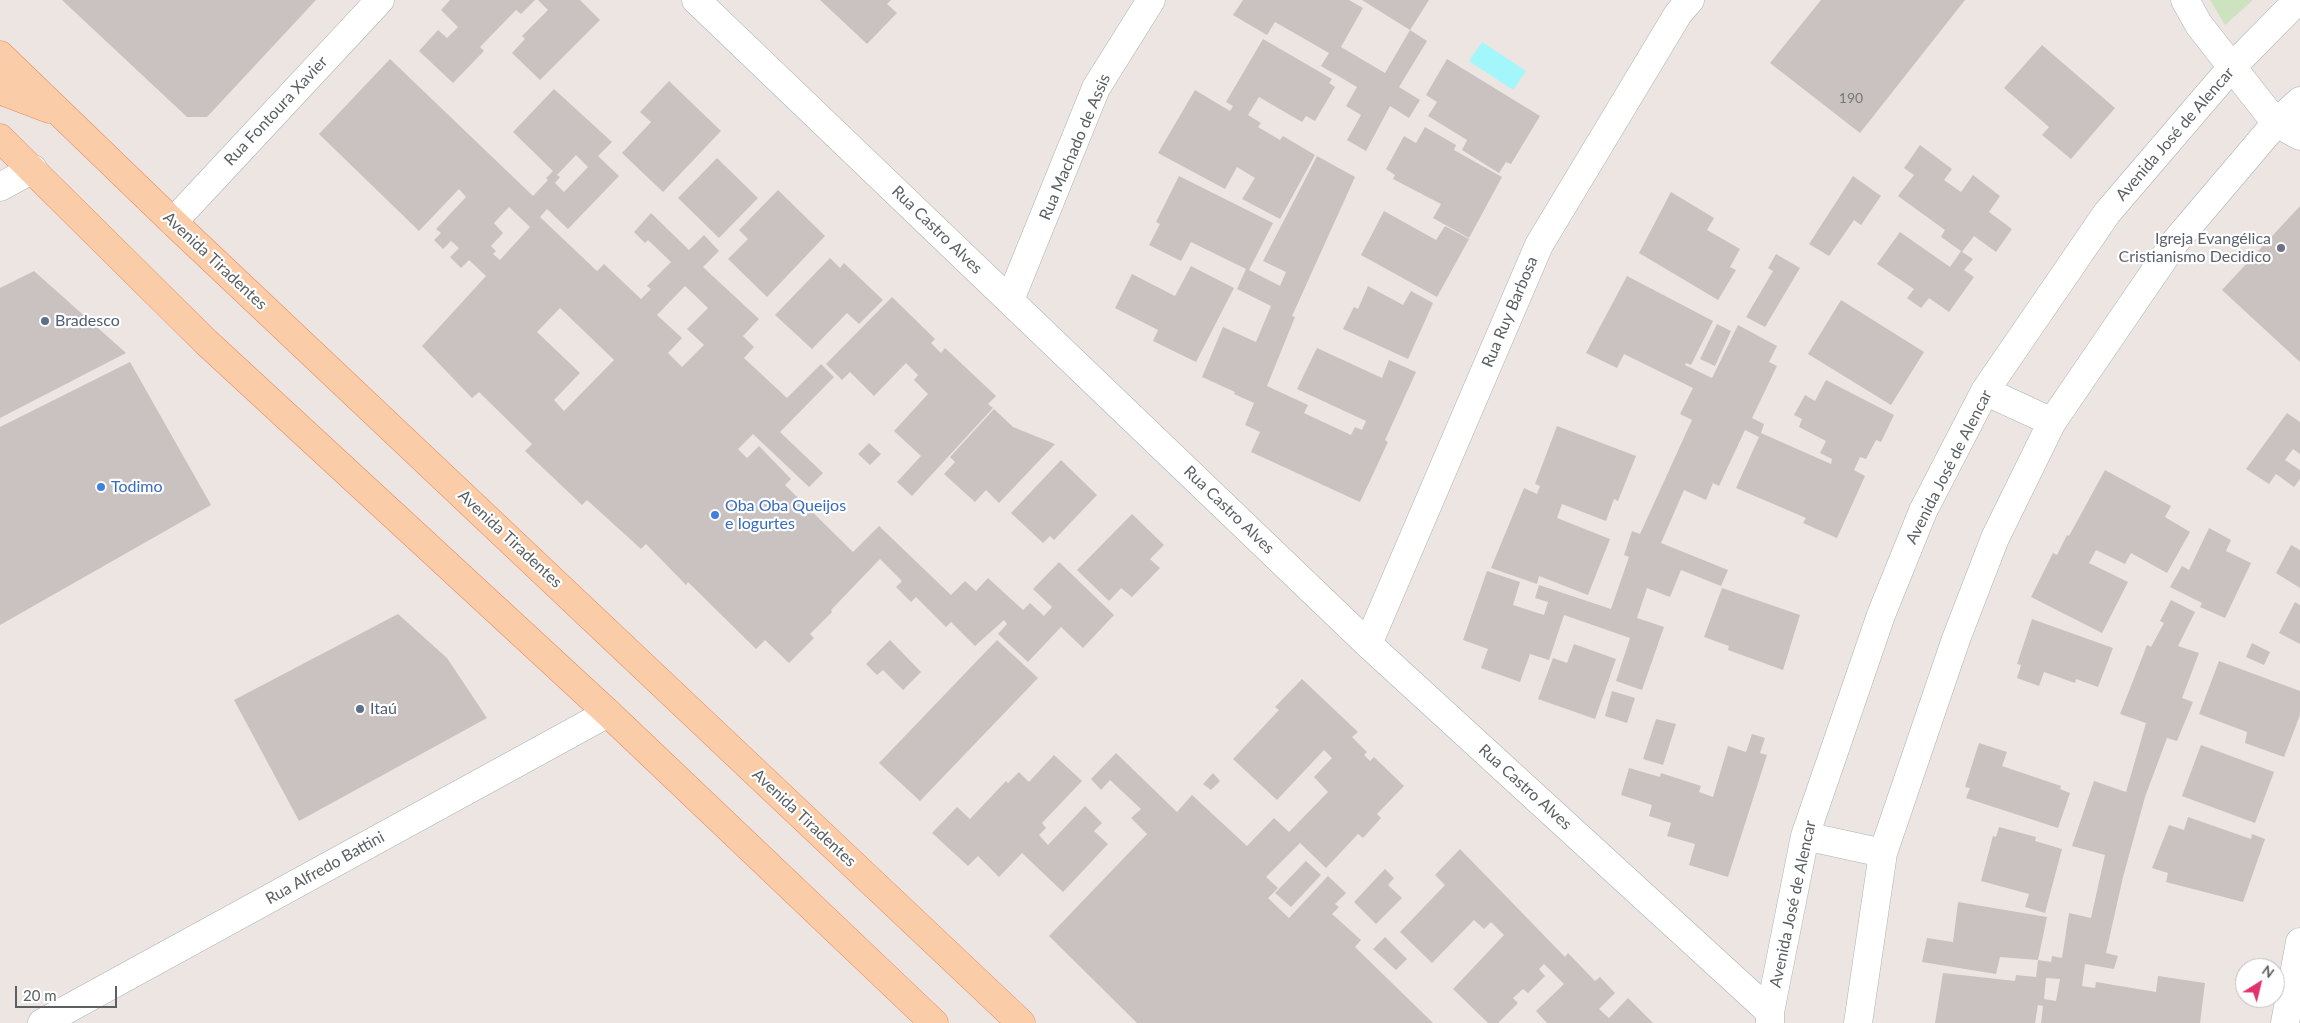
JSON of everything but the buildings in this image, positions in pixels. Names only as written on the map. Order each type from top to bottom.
[{"type":"main road","name":"Avenida Tiradentes","points":[[0,55],[173,222],[1021,1023]]},
{"type":"main road","points":[[0,88],[7,93],[60,113]]},
{"type":"main road","points":[[0,138],[206,342],[608,713],[934,1023]]},
{"type":"street","name":"Rua Fontoura Xavier","points":[[173,222],[380,0]]},
{"type":"street","name":"Rua Castro Alves","points":[[696,0],[1368,644],[1770,1017]]},
{"type":"street","name":"Rua Machado de Assis","points":[[1010,300],[1096,88],[1151,0]]},
{"type":"street","name":"Rua Ruy Barbosa","points":[[1368,644],[1539,245],[1678,14],[1690,0]]},
{"type":"street","points":[[2185,0],[2199,25],[2276,123],[2300,136]]},
{"type":"street","name":"Avenida José de Alencar","points":[[1770,1017],[1805,836],[1881,615],[1923,510],[1985,391],[2107,213],[2232,67],[2298,0]]},
{"type":"street","points":[[1858,1023],[1883,853],[1956,639],[1995,538],[2052,422],[2175,242],[2276,123],[2300,101]]},
{"type":"street","points":[[0,187],[32,169]]},
{"type":"street","points":[[1985,391],[2052,422]]},
{"type":"street","name":"Rua Alfredo Battini","points":[[42,1023],[608,713]]},
{"type":"street","points":[[1805,836],[1883,853]]},
{"type":"street","points":[[2284,1023],[2300,942]]},
{"type":"green space","points":[[2210,0],[2253,0],[2225,25]]},
{"type":"water","points":[[1482,42],[1526,71],[1513,90],[1469,61]]},
{"type":"place","name":"Igreja Evangélica Cristianismo Decidico","points":[[2281,248]]},
{"type":"place","name":"Bradesco","points":[[45,321]]},
{"type":"place","name":"Todimo","points":[[101,487]]},
{"type":"place","name":"Oba Oba Queijos e Iogurtes","points":[[715,515]]},
{"type":"place","name":"Itaú","points":[[360,709]]}]
